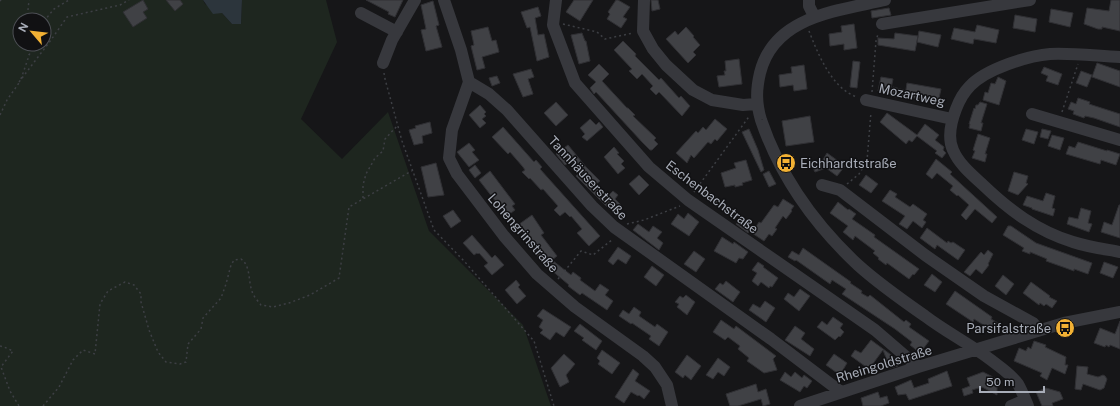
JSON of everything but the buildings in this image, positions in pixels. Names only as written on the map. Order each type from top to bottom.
[{"type":"street","points":[[384,62],[397,32],[415,0]]},
{"type":"street","points":[[444,0],[461,50],[469,82]]},
{"type":"street","name":"Eschenbachstraße","points":[[556,0],[553,25],[575,83],[649,167],[688,200],[874,330],[918,367]]},
{"type":"street","points":[[644,0],[643,31],[653,49],[666,65],[693,90],[712,100],[757,108]]},
{"type":"street","points":[[809,0],[810,18]]},
{"type":"street","points":[[885,0],[810,18],[791,28],[779,38],[770,49],[762,63],[758,81],[757,108],[775,156],[787,178],[803,203],[836,243],[879,283],[927,317],[978,350],[1003,369],[1017,384],[1026,403],[1011,406]]},
{"type":"street","points":[[882,24],[1030,0]]},
{"type":"street","points":[[361,13],[397,32]]},
{"type":"street","points":[[1120,58],[1081,54],[1050,54],[1027,59],[999,68],[980,77],[969,86],[959,101],[952,119],[950,132],[952,149],[960,164],[999,201],[1021,218],[1045,232],[1073,243],[1120,252]]},
{"type":"street","name":"Tannhäuserstraße","points":[[469,82],[489,94],[507,110],[592,206],[617,230],[772,339],[841,392]]},
{"type":"street","name":"Lohengrinstraße","points":[[469,82],[452,130],[449,158],[457,174],[504,236],[536,274],[575,307],[643,356],[651,364],[666,385],[672,406]]},
{"type":"street","name":"Mozartweg","points":[[866,100],[952,119]]},
{"type":"street","points":[[1032,114],[1120,140]]},
{"type":"street","points":[[822,186],[840,190],[925,255],[984,296],[1033,323],[1039,330]]},
{"type":"street","points":[[1003,369],[997,355],[1001,345],[1039,330],[1064,323],[1120,312]]},
{"type":"street","name":"Rheingoldstraße","points":[[803,406],[918,367],[1014,339]]},
{"type":"path","points":[[28,12],[29,0]]},
{"type":"path","points":[[52,12],[69,0]]},
{"type":"path","points":[[0,115],[7,100],[67,16],[120,5],[129,0]]},
{"type":"path","points":[[810,18],[815,47],[825,66],[840,87],[853,95],[866,100]]},
{"type":"path","points":[[554,21],[597,32],[605,39],[643,31]]},
{"type":"path","points":[[29,52],[29,57]]},
{"type":"path","points":[[20,82],[31,52]]},
{"type":"path","points":[[1059,122],[1081,54]]},
{"type":"path","points":[[384,62],[385,80],[398,125],[434,230],[465,262],[534,341],[554,406]]},
{"type":"path","points":[[551,286],[581,251],[593,255],[617,230],[682,205],[688,200],[748,118],[757,108]]},
{"type":"path","points":[[363,199],[363,185],[366,174],[375,158],[382,150],[385,139],[398,125]]},
{"type":"path","points":[[44,406],[59,387],[73,360],[83,350],[95,354],[100,304],[108,291],[125,282],[134,284],[141,294],[141,302],[148,330],[158,352],[166,362],[180,364],[186,362],[188,344],[201,329],[203,318],[221,298],[231,265],[234,260],[241,259],[245,261],[248,267],[252,293],[260,305],[273,307],[310,295],[339,278],[349,207],[413,170]]},
{"type":"path","points":[[0,346],[13,351],[1,367],[10,391],[20,406]]},
{"type":"shaded area","points":[[0,0],[203,0],[205,4],[222,13],[232,24],[241,24],[242,0],[326,0],[337,42],[301,119],[342,159],[388,112],[429,231],[523,325],[551,406],[0,406]]},
{"type":"shaded area","points":[[203,0],[242,0],[241,24],[232,24],[222,13],[213,14]]},
{"type":"place","name":"Eichhardtstraße","points":[[786,163]]},
{"type":"place","name":"Parsifalstraße","points":[[1065,328]]}]
